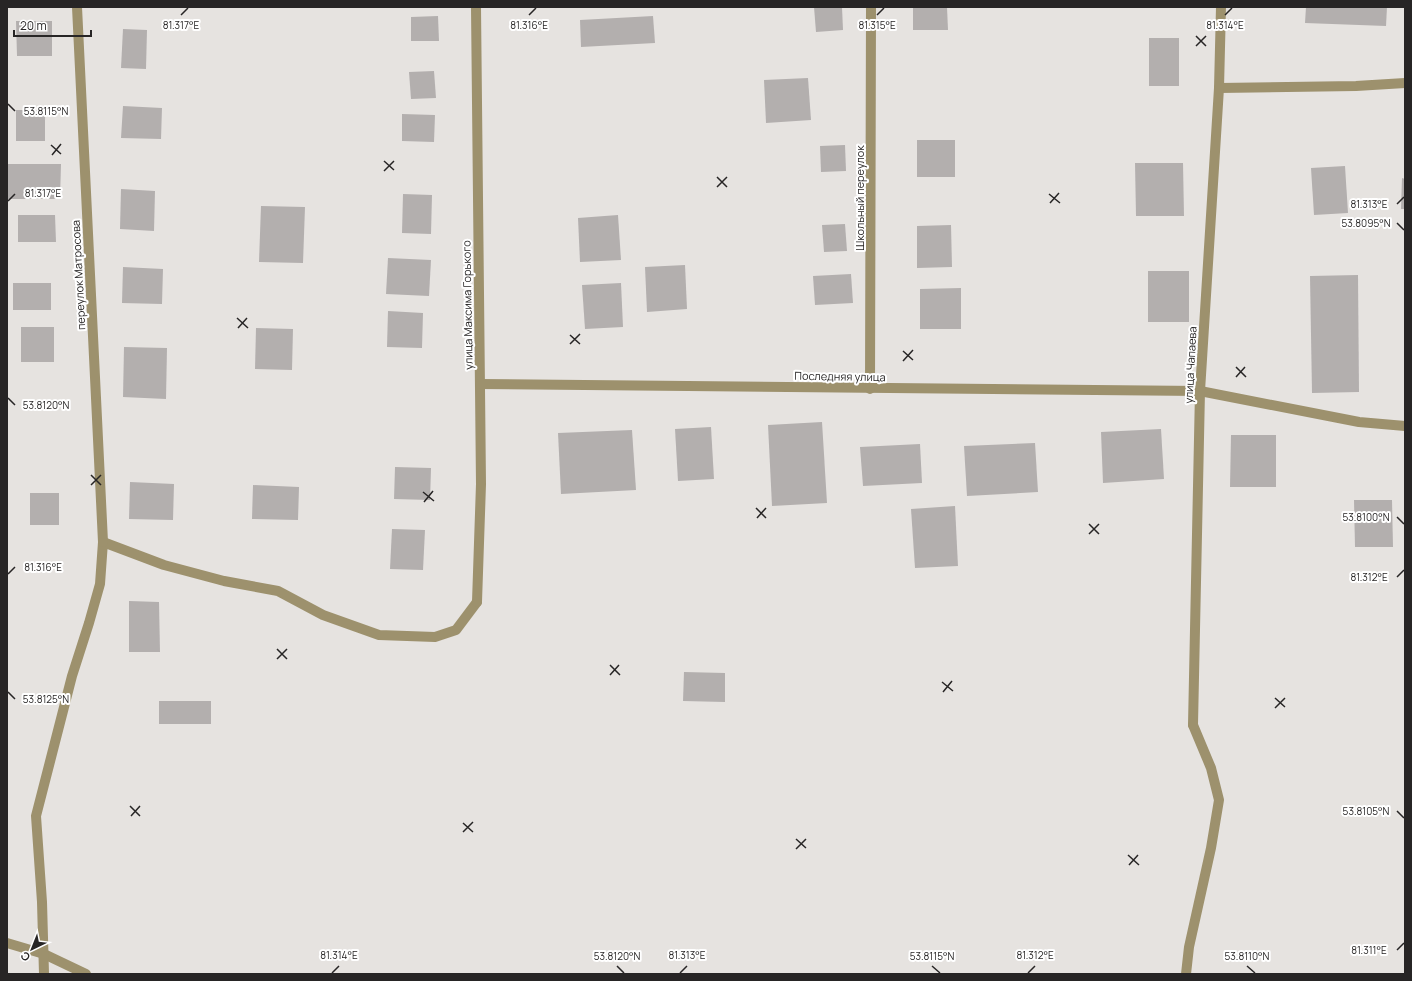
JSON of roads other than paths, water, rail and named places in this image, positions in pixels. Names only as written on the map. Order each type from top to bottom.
[{"type":"street","name":"переулок Матросова","points":[[44,974],[42,902],[36,816],[72,676],[100,584],[103,542],[77,7]]},
{"type":"street","name":"улица Максима Горького","points":[[103,542],[164,565],[224,581],[278,591],[323,615],[379,635],[435,637],[456,630],[477,602],[481,484],[476,7]]},
{"type":"street","name":"Школьный переулок","points":[[870,389],[871,7]]},
{"type":"street","name":"улица Чапаева","points":[[1186,974],[1189,947],[1211,848],[1219,800],[1211,768],[1193,725],[1200,391],[1219,88],[1221,7]]},
{"type":"street","points":[[1219,88],[1356,86],[1405,83]]},
{"type":"street","name":"Последняя улица","points":[[480,384],[870,389],[1200,391],[1359,422],[1405,426]]},
{"type":"street","points":[[7,943],[44,954],[86,974]]}]
